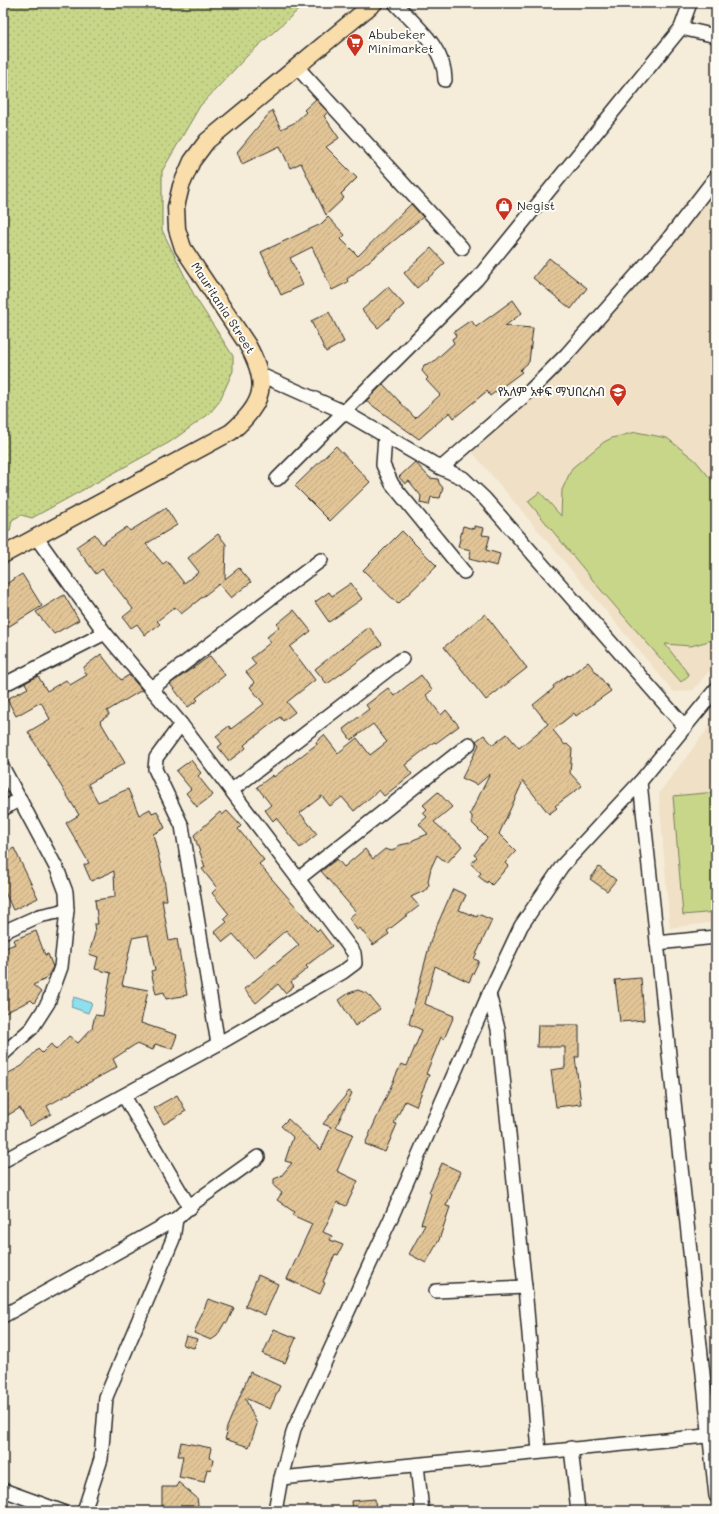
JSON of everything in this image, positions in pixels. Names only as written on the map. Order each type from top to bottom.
[{"type":"main road","name":"Mauritania Street","points":[[3,555],[231,432],[247,418],[257,402],[261,388],[261,375],[257,360],[183,248],[177,229],[176,207],[181,186],[192,161],[207,142],[374,3]]},
{"type":"street","points":[[396,3],[438,51],[445,68],[445,80]]},
{"type":"street","points":[[277,479],[477,279],[681,28],[690,3]]},
{"type":"street","points":[[681,28],[716,36]]},
{"type":"street","points":[[297,67],[462,248]]},
{"type":"street","points":[[441,468],[531,390],[566,355],[669,238],[716,177]]},
{"type":"street","points":[[261,375],[344,412],[441,468],[463,478],[485,499],[685,727]]},
{"type":"street","points":[[385,436],[383,465],[392,484],[464,572]]},
{"type":"street","points":[[3,1161],[218,1044],[343,972],[355,963],[354,953],[232,790],[152,688],[105,633],[36,537]]},
{"type":"street","points":[[152,688],[321,560]]},
{"type":"street","points":[[3,685],[105,633]]},
{"type":"street","points":[[232,790],[402,659]]},
{"type":"street","points":[[275,1511],[281,1478],[294,1429],[391,1218],[489,994],[521,926],[562,866],[640,782],[716,689]]},
{"type":"street","points":[[181,724],[156,758],[155,769],[182,826],[218,1044]]},
{"type":"street","points":[[298,879],[469,744]]},
{"type":"street","points":[[3,768],[58,871],[66,892],[67,910],[61,967],[48,1002],[32,1028],[3,1054]]},
{"type":"street","points":[[640,782],[713,1435],[716,1496]]},
{"type":"street","points":[[3,809],[20,799]]},
{"type":"street","points":[[3,932],[39,916],[67,910]]},
{"type":"street","points":[[657,943],[716,937]]},
{"type":"street","points":[[489,994],[498,1029],[525,1287],[539,1452]]},
{"type":"street","points":[[124,1096],[190,1208]]},
{"type":"street","points":[[3,1316],[176,1219],[258,1157]]},
{"type":"street","points":[[84,1511],[101,1458],[106,1397],[173,1239],[176,1219]]},
{"type":"street","points":[[436,1291],[525,1287]]},
{"type":"street","points":[[281,1478],[713,1435]]},
{"type":"street","points":[[571,1448],[578,1511]]},
{"type":"street","points":[[417,1465],[422,1511]]},
{"type":"street","points":[[3,1490],[61,1511]]},
{"type":"shaded area","name":"የአለም አቀፍ ማህበረስብ","points":[[716,187],[716,663],[693,690],[674,692],[469,448],[569,365]]},
{"type":"shaded area","points":[[716,718],[716,922],[670,928],[659,793]]},
{"type":"green space","points":[[3,3],[306,3],[248,55],[200,106],[162,171],[162,230],[195,297],[233,356],[233,371],[219,402],[209,414],[170,442],[32,518],[21,515],[12,520],[10,531],[3,535]]},
{"type":"green space","points":[[636,432],[667,438],[695,460],[716,485],[716,639],[691,646],[665,644],[689,675],[681,682],[601,590],[528,501],[540,492],[561,516],[562,490],[572,468],[604,442],[612,438]]},
{"type":"green space","points":[[716,792],[716,912],[683,915],[673,796]]},
{"type":"water","points":[[74,997],[92,1003],[88,1013],[71,1007]]},
{"type":"building","points":[[316,99],[328,112],[324,116],[339,138],[326,147],[357,178],[341,194],[344,198],[326,215],[301,163],[290,168],[280,146],[242,164],[237,152],[272,110],[281,129],[294,123],[306,112],[304,110]]},
{"type":"building","points":[[411,204],[423,217],[347,279],[348,282],[332,290],[312,247],[290,258],[303,285],[281,295],[261,252],[321,224],[328,217],[345,235],[341,239],[358,256]]},
{"type":"building","points":[[431,248],[445,263],[417,288],[404,273]]},
{"type":"building","points":[[549,258],[587,288],[571,309],[533,278]]},
{"type":"building","points":[[388,287],[404,305],[378,328],[362,310]]},
{"type":"building","points":[[513,300],[522,313],[505,326],[533,328],[529,362],[520,370],[522,372],[490,396],[487,391],[454,418],[450,412],[419,439],[366,401],[383,384],[415,418],[440,395],[426,380],[428,378],[422,371],[424,365],[433,362],[454,343],[452,339],[456,336],[454,332],[471,320],[476,327]]},
{"type":"building","points":[[329,312],[344,342],[326,352],[311,321]]},
{"type":"building","points":[[336,446],[370,482],[330,521],[295,486]]},
{"type":"building","points":[[415,462],[430,478],[438,479],[443,488],[440,498],[431,497],[429,505],[420,503],[421,496],[409,481],[405,484],[399,477]]},
{"type":"building","points":[[166,508],[177,525],[146,544],[163,564],[167,561],[184,583],[199,572],[188,558],[218,534],[226,544],[225,579],[239,568],[251,582],[231,598],[219,584],[181,614],[175,607],[157,621],[160,624],[145,635],[137,624],[131,628],[123,617],[133,609],[102,569],[96,574],[76,547],[95,534],[102,544],[127,527],[130,531]]},
{"type":"building","points":[[463,526],[474,529],[474,526],[484,528],[482,535],[490,536],[486,550],[500,554],[497,566],[469,559],[471,550],[458,547]]},
{"type":"building","points":[[402,531],[437,566],[398,604],[363,570]]},
{"type":"building","points":[[22,574],[42,606],[3,630],[3,586]]},
{"type":"building","points":[[351,583],[362,599],[329,622],[315,602],[329,592],[332,596]]},
{"type":"building","points":[[64,595],[79,620],[54,634],[36,612]]},
{"type":"building","points":[[294,610],[311,631],[290,647],[315,680],[287,702],[295,712],[283,721],[280,717],[244,745],[246,748],[229,761],[218,747],[222,744],[216,736],[229,726],[231,729],[264,704],[250,687],[255,683],[246,672],[256,664],[251,658],[271,642],[267,637],[279,627],[277,624]]},
{"type":"building","points":[[485,614],[527,668],[486,700],[444,647]]},
{"type":"building","points":[[369,627],[382,644],[327,684],[315,669]]},
{"type":"building","points":[[101,654],[121,680],[129,675],[142,690],[107,711],[109,715],[100,721],[125,763],[88,784],[98,802],[128,789],[139,815],[150,809],[152,813],[157,811],[165,828],[153,834],[164,878],[167,900],[162,900],[169,941],[177,939],[187,995],[166,999],[164,992],[156,994],[151,971],[155,970],[148,935],[132,938],[122,985],[148,990],[141,1023],[177,1035],[172,1049],[155,1044],[153,1050],[136,1044],[113,1059],[117,1067],[47,1106],[51,1114],[30,1126],[20,1108],[3,1118],[3,1076],[22,1066],[38,1049],[42,1053],[51,1044],[56,1050],[69,1036],[78,1043],[92,1028],[95,1015],[103,1016],[111,973],[95,969],[98,957],[89,954],[95,933],[94,924],[98,924],[95,900],[115,897],[114,871],[91,881],[84,865],[89,863],[66,823],[79,815],[28,732],[50,719],[41,702],[16,716],[7,699],[28,688],[25,683],[38,676],[47,691],[66,680],[70,685],[87,675],[84,671],[84,667]]},
{"type":"building","points":[[210,656],[225,675],[196,698],[198,700],[188,707],[170,684]]},
{"type":"building","points":[[588,662],[611,691],[576,716],[574,713],[553,730],[565,745],[567,744],[572,749],[570,773],[582,786],[555,806],[557,808],[549,814],[523,781],[499,834],[516,851],[505,863],[508,866],[492,885],[488,881],[487,883],[478,876],[481,873],[471,864],[477,857],[474,855],[487,838],[472,823],[472,816],[470,814],[490,774],[477,785],[462,778],[479,745],[476,741],[484,735],[493,745],[507,734],[519,748],[548,724],[533,705],[554,688],[553,686]]},
{"type":"building","points":[[421,675],[432,690],[426,695],[441,715],[446,710],[459,726],[436,743],[434,742],[405,765],[412,774],[384,796],[379,790],[354,811],[342,797],[330,806],[322,796],[300,813],[317,834],[300,848],[276,818],[273,821],[265,810],[271,805],[257,787],[273,775],[274,777],[317,744],[316,742],[324,735],[338,753],[357,738],[370,755],[387,742],[373,724],[351,740],[343,729],[369,709],[366,705],[388,688],[394,696]]},
{"type":"building","points":[[191,760],[201,773],[198,776],[213,795],[197,807],[186,793],[191,789],[176,771]]},
{"type":"building","points":[[438,792],[452,807],[434,822],[462,846],[447,863],[437,855],[431,868],[428,881],[429,885],[426,890],[411,897],[419,906],[387,931],[389,934],[373,945],[360,928],[357,930],[349,918],[356,912],[321,871],[337,859],[344,867],[365,849],[373,859],[385,849],[392,851],[400,845],[410,843],[413,840],[428,834],[419,824],[427,817],[423,813],[427,809],[423,805]]},
{"type":"building","points":[[227,811],[241,826],[238,829],[264,860],[259,864],[317,931],[319,929],[332,946],[306,966],[308,968],[291,982],[294,986],[285,993],[278,984],[256,1003],[244,989],[299,945],[286,930],[254,958],[233,934],[223,942],[215,932],[227,922],[224,919],[229,914],[212,893],[217,888],[202,869],[205,867],[194,835],[220,812],[222,815]]},
{"type":"building","points":[[14,848],[38,898],[13,910],[3,888],[3,854]]},
{"type":"building","points":[[599,867],[616,880],[607,891],[590,879]]},
{"type":"building","points":[[453,889],[466,895],[459,910],[477,917],[478,914],[492,920],[474,959],[479,961],[469,982],[435,966],[425,1004],[454,1016],[444,1039],[441,1037],[426,1074],[429,1075],[416,1106],[405,1101],[394,1123],[397,1124],[385,1152],[365,1144],[401,1064],[407,1066],[422,1030],[409,1024],[431,939]]},
{"type":"building","points":[[36,931],[45,955],[48,954],[53,967],[46,979],[33,985],[41,992],[34,1003],[31,1000],[3,1014],[3,949],[15,944],[13,940]]},
{"type":"building","points":[[641,978],[644,1020],[620,1022],[615,980]]},
{"type":"building","points":[[358,990],[368,994],[380,1009],[355,1026],[339,1000],[349,993]]},
{"type":"building","points":[[538,1025],[579,1025],[579,1057],[575,1057],[581,1104],[556,1107],[551,1070],[565,1068],[565,1047],[537,1047]]},
{"type":"building","points":[[349,1091],[352,1093],[336,1127],[353,1134],[337,1171],[358,1181],[346,1206],[337,1202],[323,1232],[332,1236],[330,1240],[343,1245],[338,1255],[335,1254],[323,1282],[325,1283],[320,1294],[287,1279],[312,1224],[292,1215],[294,1212],[277,1200],[282,1193],[274,1186],[274,1179],[281,1176],[292,1163],[285,1161],[293,1137],[281,1126],[288,1119],[321,1150],[331,1127],[323,1124]]},
{"type":"building","points":[[177,1095],[186,1111],[164,1124],[154,1108]]},
{"type":"building","points":[[442,1163],[461,1172],[446,1206],[450,1207],[439,1240],[426,1263],[409,1254],[425,1225],[421,1224],[431,1194],[429,1192]]},
{"type":"building","points":[[258,1275],[278,1284],[265,1315],[245,1306]]},
{"type":"building","points":[[208,1299],[234,1308],[227,1323],[225,1322],[217,1336],[211,1340],[194,1333]]},
{"type":"building","points":[[274,1329],[296,1338],[285,1363],[263,1354]]},
{"type":"building","points":[[186,1336],[197,1339],[194,1348],[183,1345]]},
{"type":"building","points":[[250,1372],[280,1386],[270,1409],[245,1398],[257,1424],[249,1447],[225,1439],[227,1433],[225,1432]]},
{"type":"building","points":[[181,1442],[211,1448],[209,1458],[213,1459],[211,1470],[207,1469],[204,1482],[179,1477],[183,1456],[178,1456]]},
{"type":"building","points":[[178,1482],[197,1498],[199,1511],[162,1511],[162,1487],[177,1487]]},
{"type":"building","points":[[375,1499],[376,1511],[352,1511],[351,1501]]},
{"type":"place","name":"Abubeker Minimarket","points":[[355,57]]},
{"type":"place","name":"Negist","points":[[504,221]]},
{"type":"place","name":"የአለም አቀፍ ማህበረስብ","points":[[618,407]]}]
